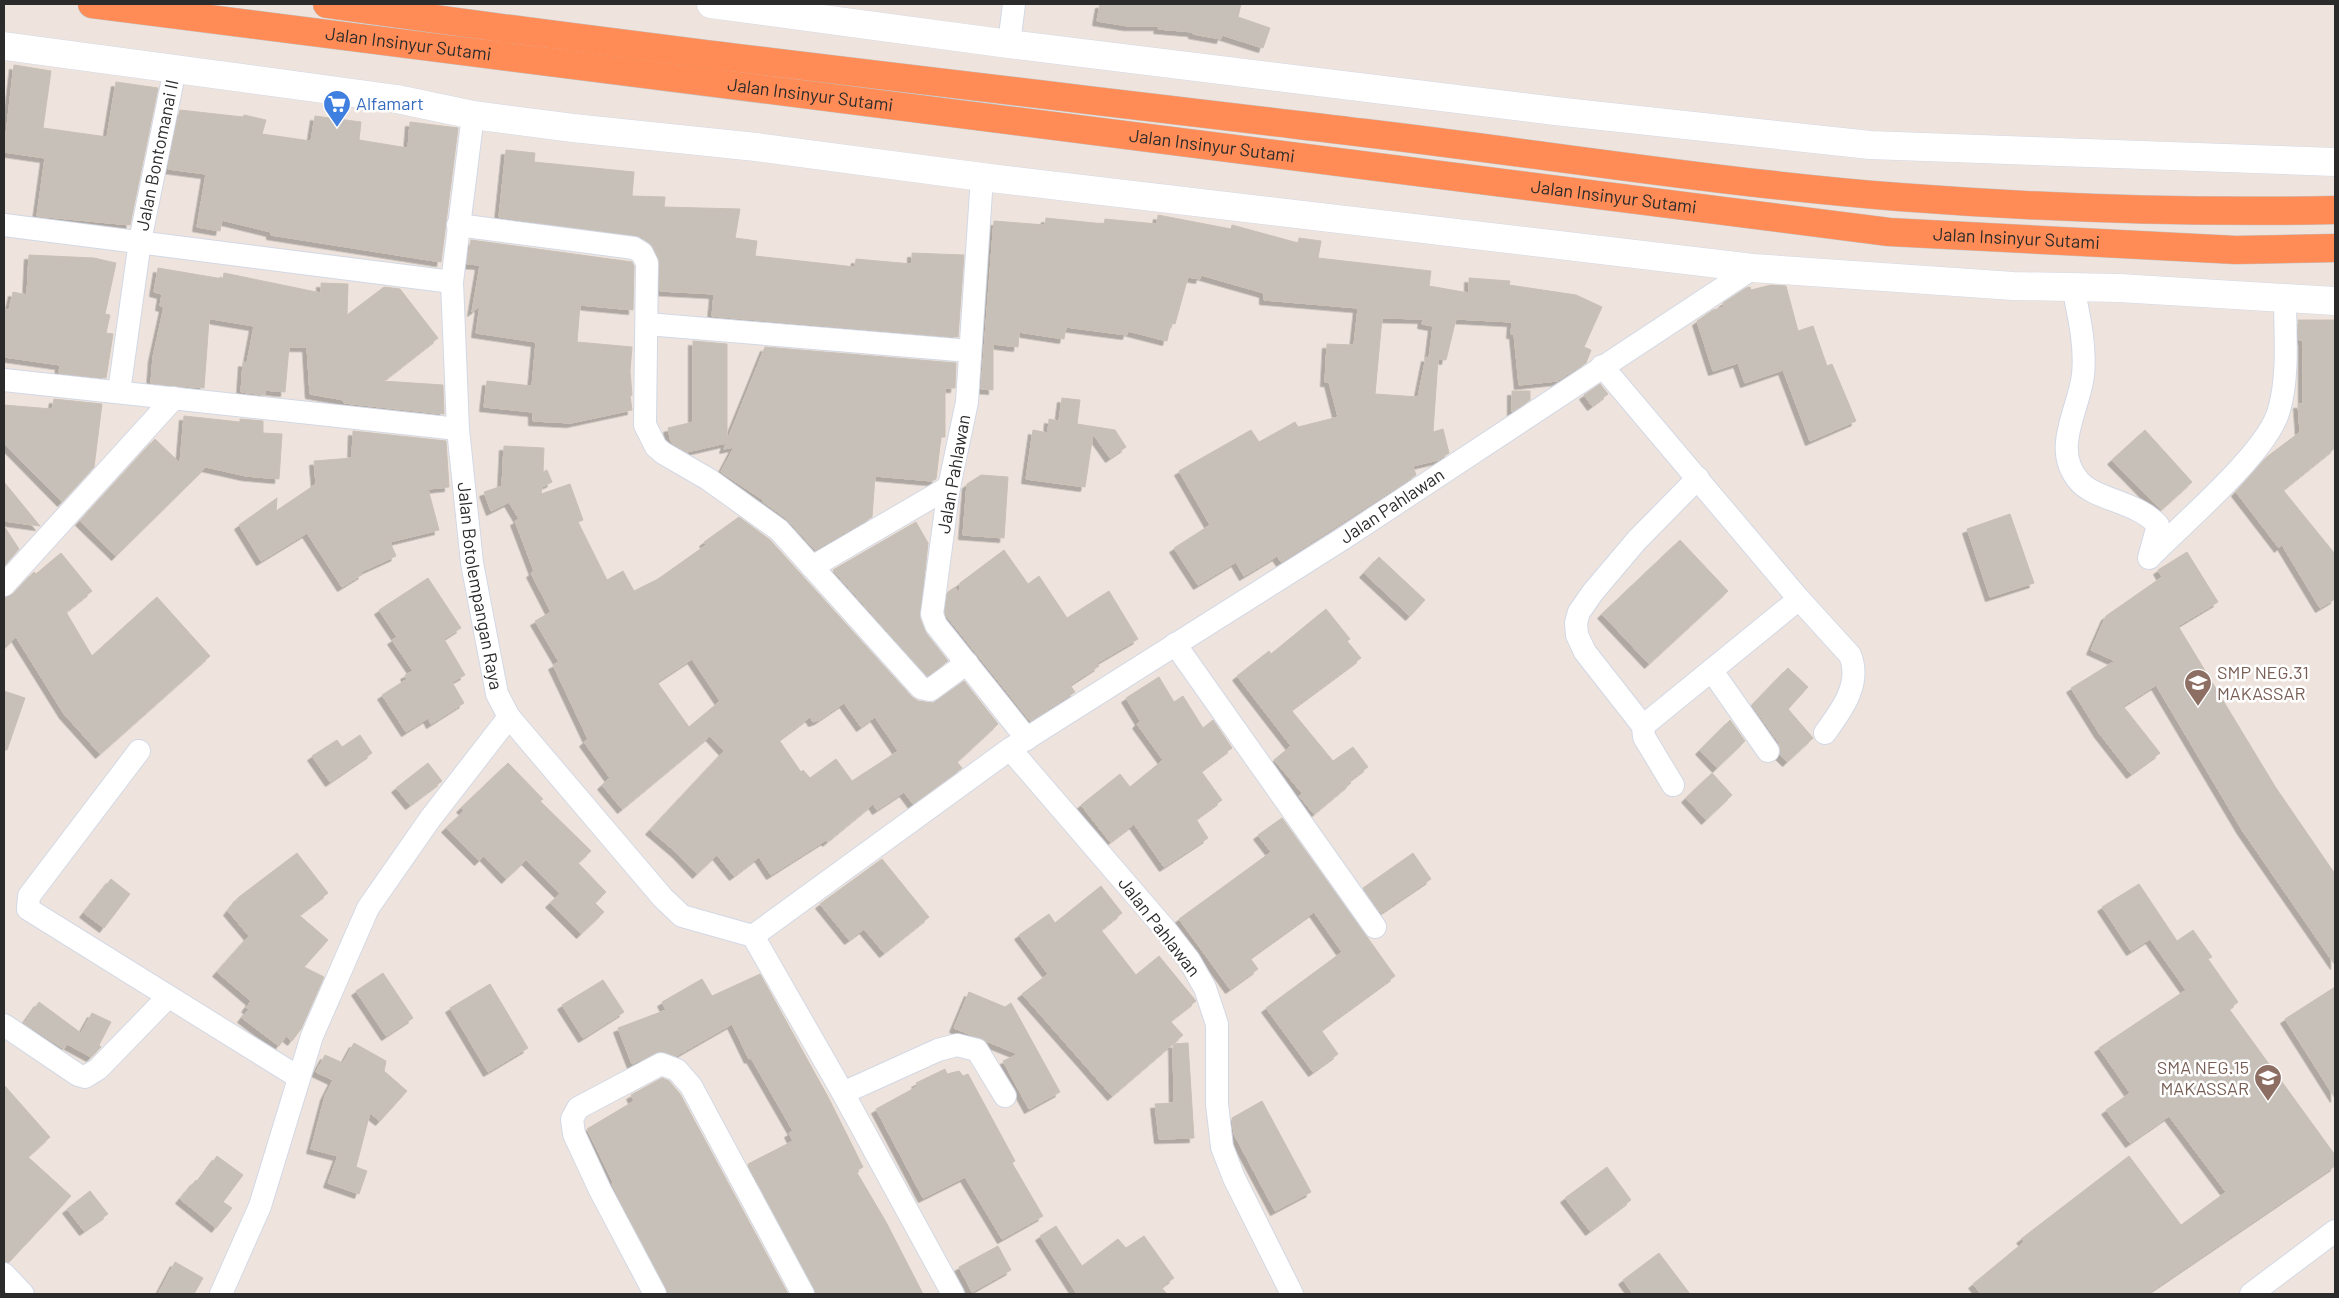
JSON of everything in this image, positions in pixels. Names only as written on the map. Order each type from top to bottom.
[{"type":"highway","name":"Jalan Insinyur Sutami","points":[[92,4],[1889,232],[2236,250],[2335,248]]},
{"type":"highway","name":"Jalan Insinyur Sutami","points":[[327,4],[558,36],[1532,153],[1722,179],[1896,197],[2080,208],[2240,212],[2335,210]]},
{"type":"street","points":[[711,4],[1009,44],[1546,110],[1870,145],[2140,153],[2237,160],[2335,162]]},
{"type":"street","points":[[1009,44],[1014,4]]},
{"type":"street","points":[[4,46],[397,99],[472,115],[573,128],[756,147],[982,178],[1753,268],[2013,286],[2235,294],[2335,301]]},
{"type":"street","name":"Jalan Bontomanai II","points":[[119,392],[140,241],[175,70]]},
{"type":"street","name":"Jalan Botolempangan Raya","points":[[472,115],[452,282],[458,429],[472,563],[497,694],[509,717],[663,898],[682,916],[753,936]]},
{"type":"street","name":"Jalan Pahlawan","points":[[982,178],[967,402],[949,487],[932,614],[936,625],[967,663],[1018,744],[1165,929],[1188,960],[1205,988],[1217,1024],[1217,1104],[1222,1147],[1234,1178],[1292,1294]]},
{"type":"street","points":[[4,225],[452,282]]},
{"type":"street","points":[[458,226],[634,248],[642,253],[647,263],[645,425],[656,447],[708,479],[778,530],[921,688],[930,690],[967,663]]},
{"type":"street","name":"Jalan Pahlawan","points":[[1018,744],[1344,538],[1753,268]]},
{"type":"street","points":[[2073,287],[2084,353],[2083,375],[2068,433],[2067,458],[2074,475],[2088,489],[2139,510],[2158,525],[2148,558],[2248,460],[2268,434],[2279,410],[2284,382],[2285,299]]},
{"type":"street","points":[[647,324],[970,351]]},
{"type":"street","points":[[1602,366],[1798,599],[1850,656],[1854,664],[1850,690],[1840,712],[1825,733]]},
{"type":"street","points":[[4,380],[458,429]]},
{"type":"street","points":[[4,585],[174,398]]},
{"type":"street","points":[[1673,785],[1644,737],[1643,726],[1585,652],[1577,635],[1576,624],[1579,612],[1593,592],[1637,540],[1698,478]]},
{"type":"street","points":[[812,566],[949,487]]},
{"type":"street","points":[[1643,726],[1798,599]]},
{"type":"street","points":[[1175,644],[1375,927]]},
{"type":"street","points":[[1712,671],[1768,751]]},
{"type":"street","points":[[221,1294],[260,1206],[312,1036],[368,908],[430,819],[509,717]]},
{"type":"street","points":[[953,1294],[843,1093],[753,936],[1018,744]]},
{"type":"street","points":[[139,751],[29,896],[27,902],[28,910],[298,1077]]},
{"type":"street","points":[[4,1025],[78,1075],[84,1077],[91,1075],[103,1064],[168,997]]},
{"type":"street","points":[[843,1093],[938,1050],[958,1045],[976,1050],[1005,1096]]},
{"type":"street","points":[[655,1294],[600,1190],[571,1126],[573,1114],[578,1108],[661,1064],[677,1070],[691,1086],[803,1294]]},
{"type":"street","points":[[2251,1294],[2335,1231]]},
{"type":"street","points":[[4,1274],[23,1294]]},
{"type":"building","points":[[1100,4],[1241,4],[1238,17],[1270,28],[1263,48],[1222,35],[1221,39],[1193,34],[1193,32],[1158,29],[1159,26],[1128,26],[1097,21]]},
{"type":"building","points":[[14,65],[51,71],[43,128],[107,137],[116,82],[158,88],[130,225],[37,216],[45,158],[4,152]]},
{"type":"building","points":[[180,110],[243,117],[244,115],[266,120],[262,134],[311,141],[315,116],[361,122],[359,140],[408,148],[410,122],[458,128],[441,262],[271,235],[271,232],[222,220],[220,231],[197,227],[206,174],[168,169]]},
{"type":"building","points":[[506,150],[535,153],[534,162],[634,172],[632,196],[665,197],[664,207],[740,209],[735,238],[757,241],[755,256],[855,267],[856,259],[912,264],[912,253],[964,255],[958,337],[712,316],[714,294],[660,291],[659,258],[653,247],[641,237],[499,217]]},
{"type":"building","points":[[1158,215],[1231,229],[1232,225],[1298,243],[1299,238],[1321,241],[1318,258],[1431,271],[1429,286],[1469,293],[1469,278],[1510,281],[1509,285],[1576,295],[1602,307],[1584,347],[1591,350],[1586,363],[1557,381],[1519,385],[1514,334],[1511,334],[1512,322],[1456,319],[1446,360],[1438,359],[1433,432],[1443,429],[1449,453],[1438,460],[1413,466],[1416,475],[1281,562],[1277,556],[1244,576],[1236,562],[1198,585],[1174,548],[1210,525],[1179,471],[1251,430],[1259,442],[1295,422],[1298,427],[1338,417],[1329,382],[1325,382],[1327,344],[1354,345],[1358,308],[1264,300],[1264,293],[1201,275],[1200,279],[1188,277],[1175,324],[1171,323],[1167,341],[1128,331],[1127,335],[1066,327],[1064,339],[1019,332],[1018,347],[993,344],[993,390],[981,389],[994,221],[1045,225],[1046,218],[1104,224],[1105,219],[1157,224]],"holes":[[[1382,318],[1423,319],[1422,324],[1433,326],[1429,358],[1426,357],[1418,397],[1375,394]]]},
{"type":"building","points":[[471,240],[632,262],[634,266],[633,310],[580,305],[577,342],[632,347],[630,371],[632,395],[630,396],[632,410],[571,423],[533,421],[533,412],[484,407],[487,381],[532,386],[536,342],[476,333],[480,306],[472,312],[480,265],[467,264]]},
{"type":"building","points":[[29,255],[94,258],[116,263],[105,314],[110,315],[106,333],[113,334],[106,378],[59,373],[60,365],[4,357],[4,310],[9,310],[13,292],[27,295]]},
{"type":"building","points":[[158,268],[223,279],[224,273],[321,293],[321,283],[348,284],[347,315],[384,287],[400,289],[438,338],[383,381],[443,385],[444,414],[344,403],[344,400],[310,394],[307,347],[289,347],[285,392],[265,390],[265,395],[241,392],[243,362],[247,363],[254,326],[212,319],[209,320],[204,388],[151,383],[153,357],[164,307],[160,306],[162,294],[154,292]]},
{"type":"building","points":[[1771,285],[1786,286],[1798,331],[1813,326],[1827,366],[1832,364],[1856,421],[1810,441],[1783,370],[1745,383],[1738,363],[1713,371],[1697,321],[1713,310],[1724,307],[1723,303],[1746,288],[1750,287],[1751,290]]},
{"type":"building","points":[[2298,320],[2335,320],[2335,448],[2283,490],[2335,554],[2335,599],[2320,608],[2282,545],[2279,548],[2236,492],[2268,456],[2300,432],[2298,404],[2303,404],[2303,340],[2299,340]]},
{"type":"building","points":[[693,341],[727,344],[727,441],[765,347],[956,363],[955,388],[945,388],[945,437],[941,437],[936,479],[932,481],[875,476],[872,517],[815,550],[787,519],[763,500],[721,472],[734,447],[724,449],[726,443],[687,452],[671,442],[668,428],[693,422]]},
{"type":"building","points":[[1600,384],[1608,394],[1592,406],[1584,395]]},
{"type":"building","points":[[1512,391],[1530,391],[1530,400],[1512,412]]},
{"type":"building","points":[[1062,398],[1080,400],[1077,424],[1115,430],[1126,447],[1110,458],[1093,434],[1085,487],[1026,479],[1033,430],[1048,433],[1049,419],[1059,421]]},
{"type":"building","points":[[54,399],[102,404],[94,467],[62,502],[4,443],[4,405],[52,409]]},
{"type":"building","points":[[184,416],[240,422],[240,419],[263,421],[263,433],[282,434],[279,479],[246,476],[206,467],[116,556],[80,521],[155,439],[180,463]]},
{"type":"building","points":[[2145,430],[2192,482],[2161,510],[2112,460]]},
{"type":"building","points":[[353,431],[446,441],[449,487],[428,489],[439,530],[390,542],[396,556],[361,572],[363,574],[342,587],[307,533],[261,561],[239,525],[277,498],[276,511],[316,484],[314,461],[352,458]]},
{"type":"building","points":[[504,446],[544,448],[543,472],[547,470],[552,482],[542,487],[541,494],[570,484],[583,520],[578,522],[607,580],[623,571],[634,591],[658,579],[706,545],[704,542],[739,517],[770,540],[912,697],[918,701],[933,703],[964,681],[998,724],[957,762],[962,768],[913,804],[904,792],[877,810],[873,804],[827,842],[826,840],[771,875],[759,857],[734,876],[717,855],[697,874],[677,853],[650,830],[724,751],[710,736],[622,809],[602,785],[610,778],[584,742],[588,739],[553,665],[559,662],[535,621],[551,612],[531,573],[534,571],[515,521],[519,519],[509,502],[491,511],[484,492],[502,486]],"holes":[[[692,659],[720,701],[689,727],[657,682]],[[844,703],[861,727],[875,717],[898,751],[852,781],[836,759],[810,778],[803,770],[801,772],[779,740],[810,717],[813,722],[819,720]]]},
{"type":"building","points":[[981,475],[1008,477],[1004,538],[963,535],[967,484]]},
{"type":"building","points":[[4,482],[40,526],[4,521]]},
{"type":"building","points":[[2010,514],[2034,583],[1990,597],[1967,529]]},
{"type":"building","points":[[916,522],[928,543],[920,618],[926,633],[948,661],[927,676],[833,570]]},
{"type":"building","points":[[4,526],[19,549],[4,566]]},
{"type":"building","points":[[1680,540],[1728,591],[1649,664],[1602,614]]},
{"type":"building","points":[[1004,550],[1028,584],[1039,576],[1067,618],[1109,591],[1138,639],[1097,663],[1099,666],[1070,685],[1075,692],[1030,721],[945,613],[948,592],[955,587],[959,595],[960,583]]},
{"type":"building","points":[[2187,552],[2218,602],[2178,626],[2276,788],[2335,874],[2335,965],[2242,830],[2156,685],[2123,706],[2160,753],[2131,774],[2099,733],[2071,688],[2115,661],[2091,650],[2106,616],[2162,577],[2158,570]]},
{"type":"building","points":[[61,553],[92,591],[66,612],[92,656],[157,597],[210,656],[100,754],[64,714],[16,637],[4,649],[4,598],[13,594],[34,572],[36,574]]},
{"type":"building","points":[[1379,557],[1425,600],[1410,616],[1364,573]]},
{"type":"building","points":[[428,578],[461,628],[444,639],[465,675],[452,682],[464,703],[431,724],[428,718],[406,732],[382,695],[407,679],[405,675],[413,671],[392,640],[397,637],[379,610]]},
{"type":"building","points":[[1326,609],[1350,639],[1347,641],[1361,658],[1291,710],[1333,761],[1353,747],[1368,767],[1349,781],[1351,783],[1314,814],[1299,796],[1302,793],[1274,760],[1291,746],[1237,676],[1269,651],[1271,654]]},
{"type":"building","points":[[1788,668],[1808,687],[1788,709],[1813,738],[1787,762],[1780,755],[1779,743],[1752,705]]},
{"type":"building","points":[[1159,677],[1174,702],[1183,696],[1203,728],[1213,720],[1232,748],[1201,771],[1222,800],[1196,819],[1208,838],[1164,867],[1134,824],[1110,842],[1081,805],[1120,774],[1130,787],[1163,760],[1137,724],[1140,721],[1126,698]]},
{"type":"building","points":[[4,691],[25,698],[7,750],[4,750]]},
{"type":"building","points":[[1730,720],[1745,741],[1717,768],[1700,750]]},
{"type":"building","points":[[360,735],[372,753],[330,782],[312,756],[337,740],[342,747]]},
{"type":"building","points":[[428,763],[442,781],[410,805],[396,788]]},
{"type":"building","points":[[508,763],[543,799],[540,801],[591,851],[578,863],[606,892],[595,903],[604,912],[581,934],[550,903],[560,894],[526,860],[506,879],[484,856],[479,861],[446,828],[464,811],[461,808]]},
{"type":"building","points":[[1712,773],[1732,795],[1706,820],[1686,798]]},
{"type":"building","points":[[1282,818],[1395,976],[1321,1030],[1338,1054],[1313,1072],[1266,1008],[1342,952],[1314,912],[1250,958],[1258,969],[1230,989],[1179,919],[1271,852],[1258,835]]},
{"type":"building","points":[[297,853],[328,893],[299,915],[328,940],[304,967],[324,977],[301,1029],[292,1041],[286,1036],[279,1046],[242,1018],[249,1009],[246,1008],[251,1001],[217,972],[249,936],[228,911],[239,897]]},
{"type":"building","points":[[1413,853],[1431,879],[1381,913],[1363,888]]},
{"type":"building","points":[[882,859],[929,917],[884,953],[864,929],[849,940],[820,904]]},
{"type":"building","points":[[111,879],[130,894],[104,928],[84,913]]},
{"type":"building","points":[[2139,884],[2177,941],[2193,930],[2212,957],[2208,959],[2238,1002],[2229,1009],[2335,1155],[2335,1166],[2147,1294],[1981,1294],[1973,1284],[2024,1242],[2021,1239],[2129,1156],[2181,1225],[2226,1192],[2169,1116],[2130,1143],[2106,1110],[2130,1093],[2099,1048],[2186,990],[2150,939],[2131,951],[2102,907]]},
{"type":"building","points":[[1101,886],[1122,913],[1101,930],[1136,975],[1159,956],[1196,1001],[1170,1021],[1183,1035],[1112,1096],[1022,994],[1048,974],[1019,935],[1049,914],[1055,923]]},
{"type":"building","points":[[383,973],[413,1018],[386,1036],[356,991]]},
{"type":"building","points":[[760,974],[828,1097],[863,1167],[856,1171],[886,1222],[923,1294],[816,1294],[748,1164],[793,1141],[789,1133],[793,1131],[751,1058],[749,1059],[732,1024],[676,1056],[660,1051],[632,1064],[618,1028],[666,1010],[662,1002],[702,979],[712,996]]},
{"type":"building","points":[[603,980],[624,1012],[583,1038],[562,1005]]},
{"type":"building","points":[[490,984],[528,1048],[488,1072],[450,1008]]},
{"type":"building","points":[[2335,987],[2335,1098],[2285,1019]]},
{"type":"building","points":[[969,992],[1005,1007],[1011,1003],[1060,1092],[1029,1109],[1003,1061],[1018,1054],[954,1028]]},
{"type":"building","points":[[39,1002],[81,1033],[92,1013],[111,1022],[99,1045],[101,1047],[91,1057],[67,1044],[64,1049],[24,1023]]},
{"type":"building","points":[[354,1043],[386,1061],[384,1071],[407,1091],[380,1121],[370,1113],[356,1167],[367,1171],[359,1194],[328,1183],[338,1156],[311,1149],[325,1096],[333,1080],[316,1072],[325,1055],[343,1063]]},
{"type":"building","points":[[1188,1043],[1194,1138],[1159,1139],[1155,1104],[1174,1103],[1173,1044]]},
{"type":"building","points":[[945,1069],[947,1074],[959,1071],[963,1076],[968,1074],[1015,1161],[1012,1163],[1043,1216],[1002,1239],[965,1177],[923,1198],[876,1109],[918,1086],[916,1083]]},
{"type":"building","points":[[662,1078],[669,1081],[680,1094],[788,1294],[668,1294],[612,1184],[613,1182],[587,1129],[634,1101],[631,1095]]},
{"type":"building","points":[[4,1085],[50,1137],[28,1157],[71,1196],[9,1262],[4,1261]]},
{"type":"building","points":[[1262,1101],[1311,1192],[1275,1211],[1234,1134],[1232,1118]]},
{"type":"building","points":[[217,1156],[243,1175],[223,1202],[232,1208],[216,1228],[180,1199],[196,1180],[198,1182]]},
{"type":"building","points":[[1607,1167],[1631,1200],[1590,1231],[1565,1198]]},
{"type":"building","points":[[90,1191],[108,1214],[84,1231],[67,1209]]},
{"type":"building","points":[[1056,1226],[1082,1266],[1118,1239],[1126,1248],[1144,1236],[1174,1278],[1161,1287],[1167,1294],[1077,1294],[1040,1236]]},
{"type":"building","points":[[998,1246],[1011,1270],[972,1292],[959,1267]]},
{"type":"building","points":[[1659,1253],[1690,1294],[1633,1294],[1623,1280]]},
{"type":"building","points":[[175,1262],[203,1278],[194,1294],[158,1294]]},
{"type":"place","name":"Alfamart","points":[[337,128]]},
{"type":"place","name":"SMP NEG.31 MAKASSAR","points":[[2198,707]]},
{"type":"place","name":"SMA NEG.15 MAKASSAR","points":[[2268,1102]]}]
